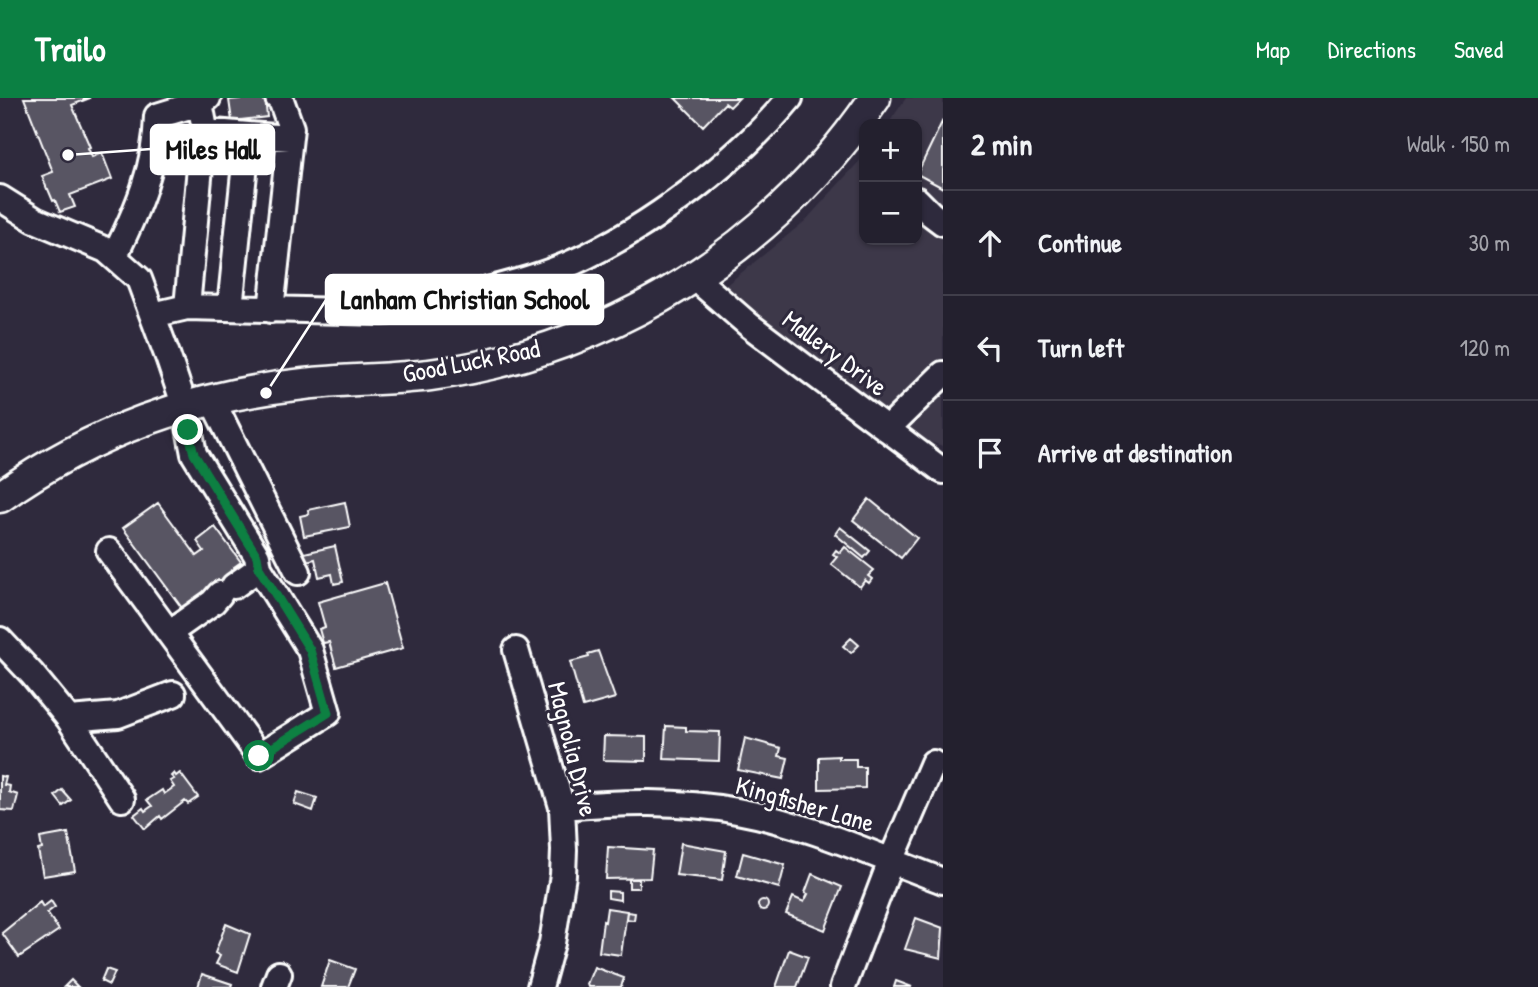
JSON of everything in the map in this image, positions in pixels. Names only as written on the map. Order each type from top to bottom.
[{"type":"main road","name":"Good Luck Road","points":[[865,119],[875,98]]},
{"type":"main road","name":"Good Luck Road","points":[[0,497],[56,460],[141,421],[198,402],[304,384],[430,374],[527,354],[594,331],[656,302],[695,278],[771,217],[859,130]]},
{"type":"street","points":[[271,310],[291,128],[278,98]]},
{"type":"street","points":[[153,315],[187,307],[382,312],[418,308],[514,283],[573,262],[613,243],[706,178],[769,124],[790,98]]},
{"type":"street","points":[[114,255],[147,184],[155,151],[153,107],[204,100],[187,307]]},
{"type":"street","points":[[203,131],[290,138]]},
{"type":"street","points":[[230,308],[248,135]]},
{"type":"street","points":[[0,198],[34,220],[114,255],[139,279],[153,315],[198,402],[298,572]]},
{"type":"street","points":[[922,205],[943,223]]},
{"type":"street","name":"Mallery Drive","points":[[695,278],[749,325],[943,471]]},
{"type":"street","points":[[887,429],[943,374]]},
{"type":"street","points":[[109,551],[259,756],[328,713],[310,650],[259,568],[257,556],[194,454],[198,402]]},
{"type":"street","points":[[169,633],[259,568]]},
{"type":"street","points":[[0,640],[69,719],[122,799]]},
{"type":"street","name":"Magnolia Drive","points":[[516,650],[562,807],[563,875],[552,943],[540,987]]},
{"type":"street","points":[[69,719],[118,715],[173,694]]},
{"type":"street","points":[[843,987],[891,861],[933,763]]},
{"type":"street","name":"Kingfisher Lane","points":[[562,807],[642,802],[737,811],[808,830],[943,881]]},
{"type":"shaded area","points":[[906,98],[943,98],[943,446],[887,429],[714,295],[805,221],[859,162],[859,245],[922,245],[922,119],[891,119]]},
{"type":"building","points":[[24,98],[90,98],[72,105],[92,157],[102,153],[112,179],[70,195],[75,207],[60,212],[47,189],[42,176],[53,172]]},
{"type":"building","points":[[265,98],[267,117],[232,121],[229,100]]},
{"type":"building","points":[[675,98],[739,98],[730,107],[725,103],[703,126]]},
{"type":"building","points":[[943,120],[943,188],[922,177],[922,164]]},
{"type":"building","points":[[869,499],[917,538],[901,558],[853,520]]},
{"type":"building","points":[[345,502],[350,527],[304,536],[300,516],[309,514],[308,510]]},
{"type":"building","points":[[158,503],[197,556],[204,551],[197,541],[215,527],[241,562],[234,567],[236,570],[226,602],[214,585],[182,608],[123,528]]},
{"type":"building","points":[[840,527],[870,551],[864,558],[835,534]]},
{"type":"building","points":[[335,546],[343,582],[334,584],[332,574],[319,577],[315,559],[302,562],[300,554]]},
{"type":"building","points":[[845,547],[874,570],[868,576],[872,579],[869,583],[865,580],[860,587],[831,564],[837,557],[833,554],[836,550],[840,553]]},
{"type":"building","points":[[385,583],[403,648],[336,667],[329,642],[323,643],[319,629],[325,627],[318,602]]},
{"type":"building","points":[[851,638],[859,645],[851,653],[843,646]]},
{"type":"building","points":[[598,651],[615,698],[583,707],[570,662],[589,657],[588,654]]},
{"type":"building","points":[[666,726],[686,727],[686,731],[720,732],[719,761],[664,759]]},
{"type":"building","points":[[604,736],[646,737],[646,761],[603,760]]},
{"type":"building","points":[[745,738],[781,748],[779,756],[788,758],[783,779],[738,770]]},
{"type":"building","points":[[839,756],[839,759],[856,759],[856,767],[865,767],[865,788],[819,789],[819,757]]},
{"type":"building","points":[[174,773],[176,776],[180,773],[198,797],[188,804],[185,801],[162,819],[160,816],[145,829],[134,815],[143,808],[145,811],[152,806],[147,800],[162,790],[164,794],[174,787],[170,781],[174,779],[171,776]]},
{"type":"building","points":[[0,776],[6,777],[4,785],[10,786],[9,792],[18,795],[14,811],[0,810]]},
{"type":"building","points":[[62,790],[71,800],[63,806],[55,796]]},
{"type":"building","points":[[298,792],[317,798],[313,811],[294,804]]},
{"type":"building","points":[[68,833],[75,871],[43,876],[38,850],[42,849],[40,838]]},
{"type":"building","points":[[681,843],[726,851],[722,880],[676,875]]},
{"type":"building","points":[[608,847],[653,850],[650,878],[606,879]]},
{"type":"building","points":[[743,853],[785,865],[779,888],[737,876]]},
{"type":"building","points":[[812,874],[842,887],[825,930],[786,914],[793,897],[804,902]]},
{"type":"building","points":[[629,879],[639,879],[639,888],[629,888]]},
{"type":"building","points":[[608,891],[620,892],[620,900],[608,898]]},
{"type":"building","points":[[763,900],[768,905],[763,910],[758,905]]},
{"type":"building","points":[[51,901],[55,907],[47,913],[59,930],[19,957],[2,933],[40,902],[43,907]]},
{"type":"building","points":[[607,908],[627,911],[621,955],[599,952]]},
{"type":"building","points":[[627,912],[635,913],[634,920],[626,919]]},
{"type":"building","points":[[916,918],[943,928],[941,958],[905,949]]},
{"type":"building","points":[[226,924],[250,934],[238,972],[216,964],[220,956],[215,953]]},
{"type":"building","points":[[789,950],[808,957],[797,987],[776,987]]},
{"type":"building","points":[[330,960],[355,969],[348,987],[321,987]]},
{"type":"building","points":[[594,967],[624,978],[621,987],[588,987]]},
{"type":"building","points":[[106,969],[115,972],[109,985],[101,981]]},
{"type":"building","points":[[202,974],[232,984],[231,987],[198,987]]},
{"type":"building","points":[[71,980],[78,987],[64,987]]},
{"type":"building","points":[[896,981],[912,987],[894,987]]},
{"type":"place","name":"Miles Hall","points":[[68,155]]},
{"type":"place","name":"Lanham Christian School","points":[[266,393]]},
{"type":"route","points":[[188,430],[194,454],[257,556],[259,568],[310,650],[328,713],[259,756]]}]
